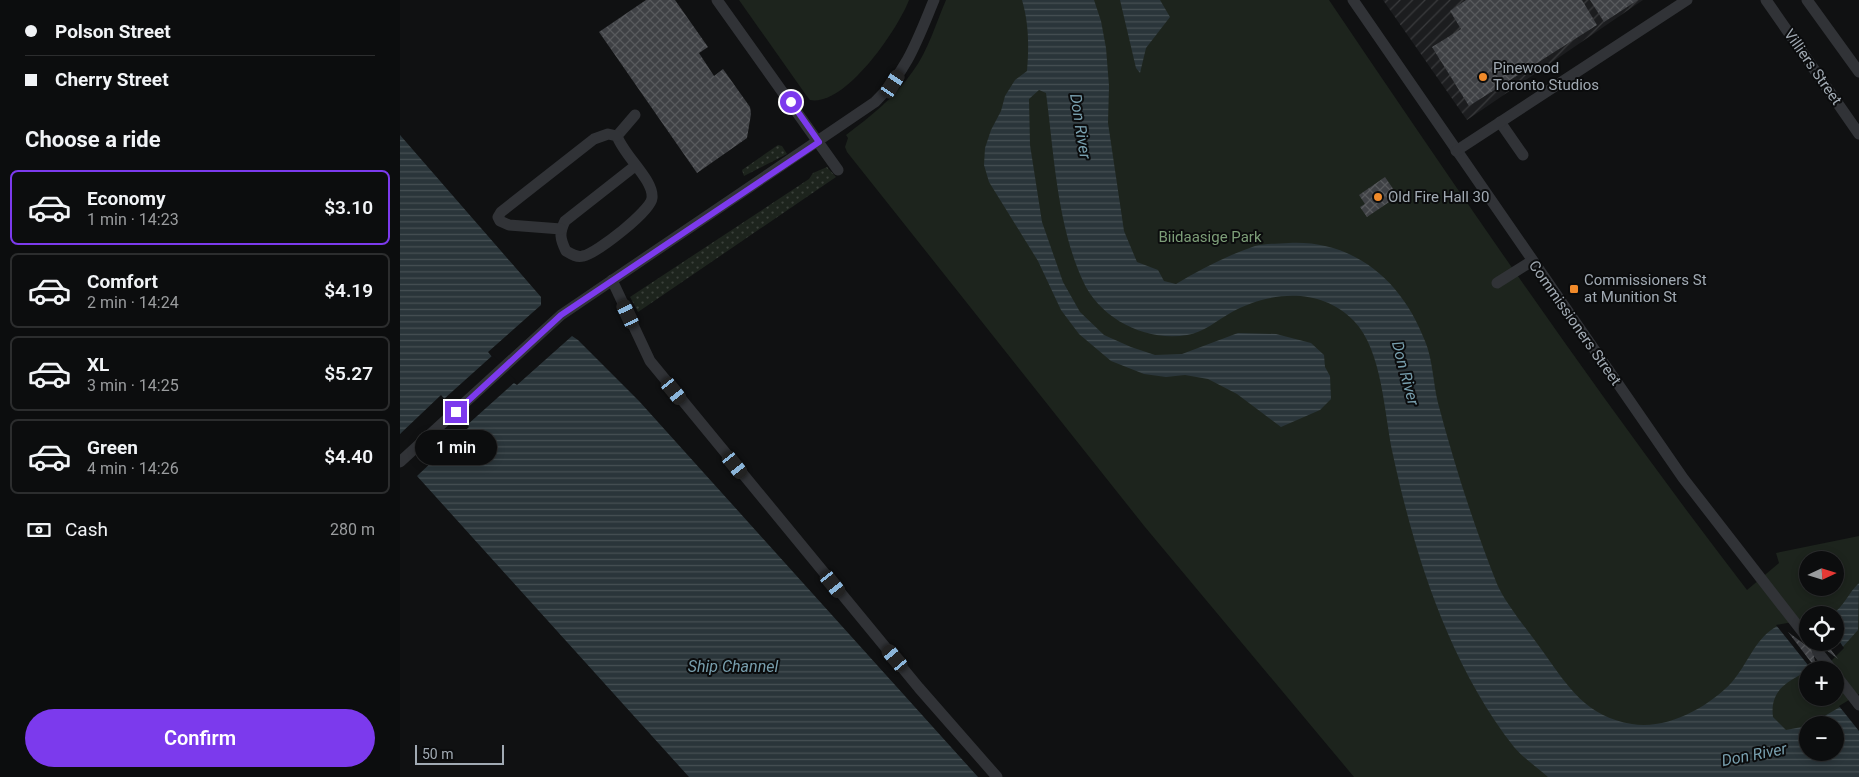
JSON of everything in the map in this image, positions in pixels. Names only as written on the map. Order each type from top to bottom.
[{"type":"street","points":[[717,0],[838,170]]},
{"type":"street","points":[[400,462],[561,315],[819,142],[875,102],[893,84],[908,61],[934,0]]},
{"type":"street","name":"Commissioners Street","points":[[1353,0],[1683,478],[1799,627]]},
{"type":"street","points":[[1456,151],[1687,0]]},
{"type":"street","name":"Villiers Street","points":[[1766,0],[1859,134]]},
{"type":"street","points":[[1807,0],[1859,72]]},
{"type":"street","points":[[617,136],[635,115]]},
{"type":"street","points":[[1500,122],[1523,155]]},
{"type":"street","points":[[561,229],[509,225],[500,221],[498,217],[501,212],[594,139],[608,134],[617,136]]},
{"type":"street","points":[[617,136],[620,144],[649,183],[652,198],[647,209],[593,252],[582,257],[566,251],[560,240],[561,229],[565,220],[635,166]]},
{"type":"street","points":[[1497,283],[1532,261]]},
{"type":"street","points":[[612,280],[650,361],[919,688],[997,777]]},
{"type":"street","name":"Commissioners Street","points":[[1817,651],[1825,661]]},
{"type":"street","points":[[1844,686],[1859,705]]},
{"type":"shaded area","name":"Pinewood Toronto Studios","points":[[1383,0],[1643,0],[1467,120]]},
{"type":"green space","points":[[739,0],[909,0],[894,29],[868,64],[854,79],[839,91],[824,99],[810,100]]},
{"type":"green space","name":"Biidaasige Park","points":[[946,0],[1329,0],[1586,372],[1747,590],[1779,563],[1776,553],[1859,536],[1859,777],[1354,777],[1145,527],[847,152],[845,147],[848,138],[846,135],[882,106],[906,80],[923,55]]},
{"type":"green space","points":[[778,145],[782,146],[787,154],[744,176],[742,170]]},
{"type":"green space","points":[[827,167],[836,177],[638,312],[630,297],[809,179],[813,173]]},
{"type":"water","name":"Don River","points":[[1022,0],[1094,0],[1101,21],[1106,48],[1109,86],[1108,123],[1124,231],[1137,262],[1158,270],[1164,281],[1176,284],[1215,263],[1255,246],[1289,243],[1313,244],[1335,249],[1355,257],[1373,268],[1403,300],[1415,319],[1428,348],[1438,403],[1451,449],[1472,517],[1497,584],[1512,610],[1580,699],[1603,715],[1632,724],[1645,725],[1673,720],[1699,708],[1723,691],[1732,682],[1767,633],[1778,626],[1799,623],[1799,651],[1839,651],[1826,661],[1799,661],[1799,676],[1782,687],[1776,695],[1773,705],[1773,717],[1786,730],[1799,728],[1799,761],[1844,761],[1844,716],[1825,716],[1859,696],[1859,777],[1548,777],[1522,755],[1491,715],[1471,681],[1437,608],[1412,532],[1393,455],[1377,366],[1364,334],[1354,321],[1341,310],[1326,302],[1295,296],[1263,300],[1247,305],[1205,329],[1187,335],[1156,335],[1126,325],[1113,317],[1091,295],[1074,259],[1062,213],[1046,93],[1039,90],[1029,99],[1030,145],[1042,222],[1063,282],[1080,312],[1104,335],[1155,355],[1182,354],[1238,333],[1276,334],[1311,343],[1324,355],[1325,367],[1330,376],[1331,399],[1320,410],[1281,427],[1237,394],[1208,379],[1185,375],[1166,377],[1144,374],[1111,361],[1079,334],[1061,310],[1038,261],[989,182],[984,165],[985,148],[991,130],[1001,111],[1005,96],[1015,80],[1027,71],[1028,35]]},
{"type":"water","points":[[1120,0],[1160,0],[1170,17],[1146,48],[1140,73],[1136,68]]},
{"type":"water","name":"Ship Channel","points":[[400,135],[541,297],[541,305],[488,352],[514,383],[517,385],[572,336],[578,340],[639,401],[978,777],[689,777],[417,476],[469,427],[441,395],[400,434]]},
{"type":"water","points":[[1859,583],[1858,630],[1844,646],[1844,606],[1841,606]]},
{"type":"pier","points":[[493,355],[516,381],[467,425],[444,399]]},
{"type":"pier","points":[[1799,621],[1799,651],[1841,651],[1831,661],[1805,661],[1776,625]]},
{"type":"pier","points":[[1859,694],[1859,731],[1839,706],[1844,706],[1844,703]]},
{"type":"building","points":[[646,0],[675,0],[708,47],[699,53],[714,76],[723,69],[750,107],[751,114],[747,138],[697,173],[599,32]]},
{"type":"building","name":"Pinewood Toronto Studios","points":[[1466,0],[1582,0],[1597,25],[1469,106],[1432,47],[1461,29],[1450,11]]},
{"type":"building","points":[[1590,0],[1638,0],[1604,22]]},
{"type":"building","name":"Old Fire Hall 30","points":[[1385,177],[1398,196],[1367,217],[1360,207],[1365,204],[1359,195]]},
{"type":"building","points":[[1788,632],[1799,640],[1799,646]]},
{"type":"building","points":[[1802,651],[1819,651],[1814,657],[1815,661],[1810,661]]},
{"type":"building","points":[[1827,651],[1832,651],[1838,659]]},
{"type":"place","name":"Pinewood Toronto Studios","points":[[1483,77]]},
{"type":"place","name":"Old Fire Hall 30","points":[[1378,197]]},
{"type":"place","name":"Commissioners St at Munition St","points":[[1574,289]]},
{"type":"route","points":[[456,412],[561,315],[819,142],[791,102]]}]
